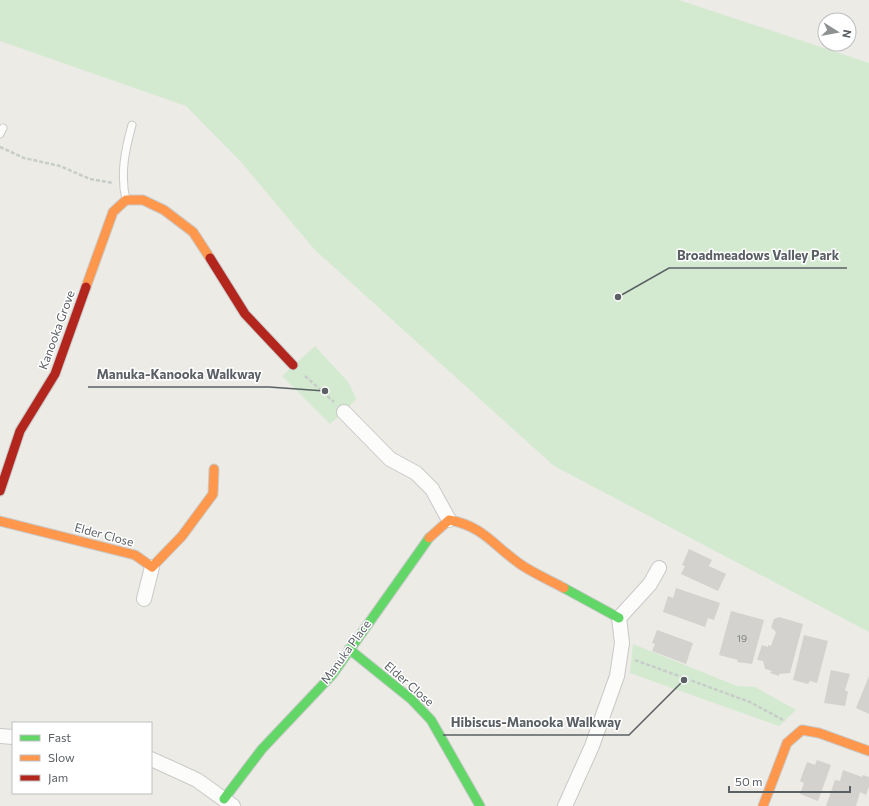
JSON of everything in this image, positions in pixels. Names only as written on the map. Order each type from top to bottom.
[{"type":"street","points":[[126,200],[143,200],[164,210],[193,232],[245,314],[293,365]]},
{"type":"street","name":"Kanooka Grove","points":[[0,491],[20,431],[55,374],[113,212],[126,200]]},
{"type":"street","points":[[344,412],[390,459],[416,473],[432,489],[449,520],[466,523],[485,535],[520,564],[620,618]]},
{"type":"street","points":[[144,599],[152,567],[182,536],[213,494],[214,469]]},
{"type":"street","name":"Manuka Place","points":[[228,802],[262,749],[332,675],[432,534],[449,520]]},
{"type":"street","name":"Elder Close","points":[[0,521],[135,555],[152,567]]},
{"type":"street","points":[[565,806],[592,746],[617,676],[622,643],[620,618],[650,584],[659,568]]},
{"type":"street","name":"Elder Close","points":[[349,649],[411,699],[431,720],[480,806]]},
{"type":"street","points":[[763,806],[787,743],[802,730],[819,733],[869,751]]},
{"type":"street","points":[[0,736],[12,737]]},
{"type":"street","points":[[152,759],[196,780],[228,802]]},
{"type":"lane","points":[[126,200],[123,183],[124,157],[132,125]]},
{"type":"path","points":[[0,147],[24,158],[60,166],[100,182],[123,183]]},
{"type":"path","points":[[293,365],[344,412]]},
{"type":"path","points":[[633,660],[652,665],[750,702],[802,730]]},
{"type":"green space","points":[[0,0],[679,0],[817,46],[817,52],[836,52],[869,63],[869,632],[554,466],[315,250],[241,162],[186,106],[0,41]]},
{"type":"green space","points":[[315,346],[349,383],[356,399],[330,424],[282,376]]},
{"type":"green space","points":[[633,644],[737,686],[755,687],[796,710],[779,726],[630,673]]},
{"type":"building","points":[[689,549],[712,560],[709,566],[726,574],[718,591],[681,574],[685,566],[682,565]]},
{"type":"building","points":[[676,588],[720,603],[714,620],[708,618],[705,627],[663,612],[668,596],[673,598]]},
{"type":"building","points":[[731,611],[764,620],[752,664],[737,662],[738,660],[719,655]]},
{"type":"building","points":[[779,617],[803,624],[790,673],[779,674],[779,676],[770,673],[772,671],[765,669],[763,661],[757,660],[762,645],[768,647],[768,645],[771,646],[776,632],[771,627],[774,619]]},
{"type":"building","points":[[657,630],[693,643],[686,664],[652,651],[655,644],[652,643]]},
{"type":"building","points":[[804,635],[828,641],[817,683],[810,681],[808,684],[793,680]]},
{"type":"building","points":[[831,670],[850,674],[845,690],[848,692],[845,706],[824,703]]},
{"type":"building","points":[[869,676],[869,714],[856,708]]},
{"type":"building","points":[[817,760],[831,765],[818,801],[800,794],[804,783],[800,781],[807,762],[815,765]]},
{"type":"building","points":[[843,770],[862,777],[863,775],[869,777],[869,786],[866,795],[860,792],[856,806],[826,806],[835,780],[840,781]]},
{"type":"traffic: fast","points":[[224,799],[262,749],[332,675],[429,538]]},
{"type":"traffic: fast","points":[[564,588],[619,618]]},
{"type":"traffic: fast","points":[[349,649],[411,699],[431,720],[480,806]]},
{"type":"traffic: slow","points":[[86,287],[113,212],[126,200],[143,200],[164,210],[193,232],[210,258]]},
{"type":"traffic: slow","points":[[0,521],[135,555],[152,567],[182,536],[213,494],[214,469]]},
{"type":"traffic: slow","points":[[429,538],[449,520],[461,523],[471,527],[487,537],[525,567],[564,588]]},
{"type":"traffic: slow","points":[[763,806],[787,743],[802,730],[819,733],[869,751]]},
{"type":"traffic: jam","points":[[210,258],[245,314],[293,365]]},
{"type":"traffic: jam","points":[[0,491],[20,431],[55,374],[86,287]]},
{"type":"place","name":"Broadmeadows Valley Park","points":[[618,297]]},
{"type":"place","name":"Manuka-Kanooka Walkway","points":[[325,391]]},
{"type":"place","name":"Hibiscus-Manooka Walkway","points":[[684,680]]}]
